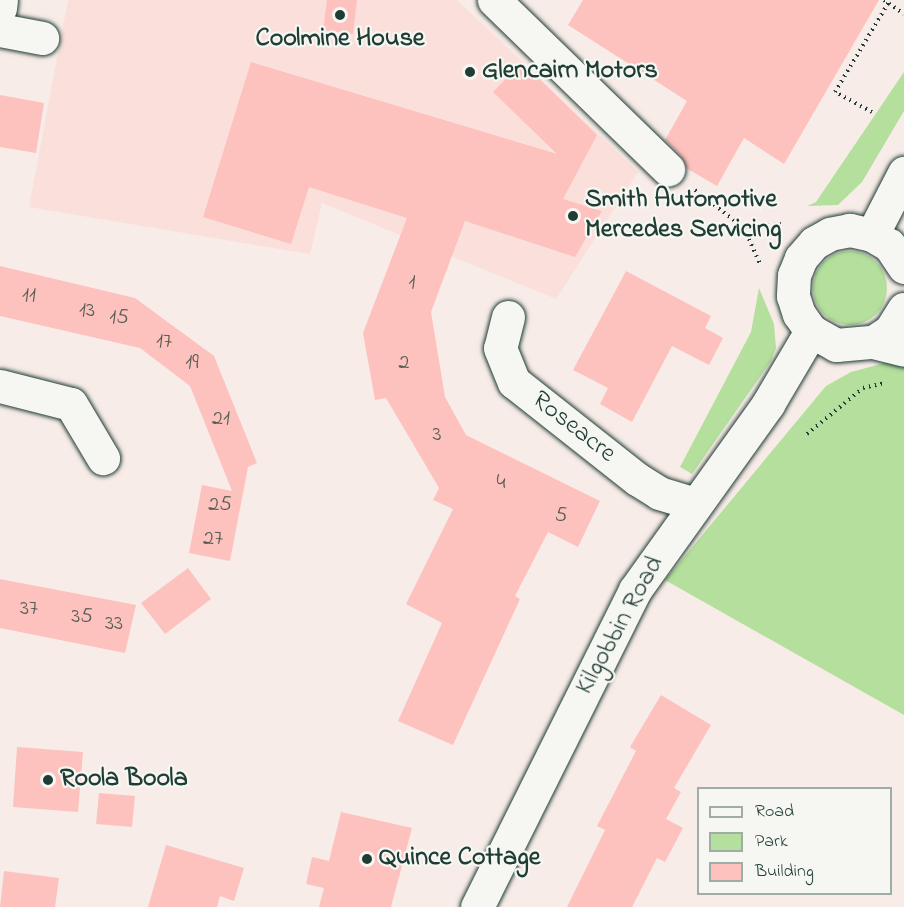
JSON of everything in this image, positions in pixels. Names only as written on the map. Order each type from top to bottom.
[{"type":"street","points":[[0,8],[1,0]]},
{"type":"street","points":[[507,5],[668,169]]},
{"type":"street","points":[[0,30],[42,38]]},
{"type":"street","points":[[872,235],[904,173]]},
{"type":"street","points":[[904,267],[889,246],[872,235],[850,230],[830,234],[814,243],[801,258],[794,275],[792,296],[799,314],[811,331],[836,345],[889,346],[890,331],[904,309]]},
{"type":"street","name":"Roseacre","points":[[508,317],[500,348],[514,382],[659,494],[694,504]]},
{"type":"street","name":"Kilgobbin Road","points":[[477,907],[635,590],[694,504],[768,404],[811,331]]},
{"type":"street","points":[[0,386],[70,404],[103,458]]},
{"type":"path","points":[[872,112],[835,92],[887,1],[904,14]]},
{"type":"path","points":[[697,191],[744,228]]},
{"type":"path","points":[[807,434],[863,388],[890,383]]},
{"type":"shaded area","points":[[68,0],[457,0],[638,172],[556,299],[322,203],[310,254],[29,207]]},
{"type":"green space","points":[[904,72],[904,111],[862,182],[838,205],[807,206],[816,202]]},
{"type":"green space","points":[[843,251],[857,251],[871,257],[881,267],[887,281],[885,302],[871,319],[857,325],[843,325],[829,319],[819,309],[813,295],[813,281],[819,267],[829,257]]},
{"type":"green space","points":[[759,288],[774,324],[776,348],[771,361],[692,474],[680,467],[751,332]]},
{"type":"green space","points":[[904,360],[904,715],[665,580],[826,386],[851,372]]},
{"type":"building","name":"Coolmine House","points":[[327,0],[357,0],[353,34],[323,30]]},
{"type":"building","points":[[583,0],[879,0],[784,164],[744,138],[717,186],[686,168],[681,156],[665,140],[687,101],[568,25]]},
{"type":"building","points":[[251,62],[557,154],[493,92],[522,62],[597,135],[563,199],[602,211],[575,257],[465,221],[431,312],[445,397],[466,435],[600,501],[578,547],[548,532],[515,596],[520,599],[453,745],[398,721],[442,623],[406,604],[453,509],[433,500],[439,488],[386,398],[375,400],[363,333],[407,218],[309,187],[291,244],[203,217]]},
{"type":"building","points":[[0,95],[44,103],[36,153],[0,147]]},
{"type":"building","points":[[0,266],[135,298],[214,356],[257,463],[248,467],[230,561],[189,553],[202,485],[232,491],[190,386],[140,348],[0,316]]},
{"type":"building","points":[[626,271],[711,316],[705,328],[723,338],[709,365],[672,346],[632,422],[600,404],[608,388],[573,370]]},
{"type":"building","points":[[188,568],[211,599],[165,634],[141,603]]},
{"type":"building","points":[[0,579],[136,605],[125,653],[0,628]]},
{"type":"building","points":[[661,695],[711,725],[674,788],[681,792],[666,819],[683,828],[665,862],[657,858],[632,907],[567,907],[605,830],[597,826],[636,751],[630,747]]},
{"type":"building","name":"Roola Boola","points":[[17,747],[83,752],[78,812],[13,807]]},
{"type":"building","points":[[99,793],[135,796],[132,827],[96,824]]},
{"type":"building","name":"Quince Cottage","points":[[341,812],[412,828],[391,907],[319,907],[324,888],[306,884],[312,857],[329,861]]},
{"type":"building","points":[[166,845],[244,868],[234,901],[220,896],[217,907],[148,907]]},
{"type":"building","points":[[4,871],[59,878],[55,907],[0,907]]},
{"type":"place","name":"Coolmine House","points":[[340,15]]},
{"type":"place","name":"Glencairn Motors","points":[[470,72]]},
{"type":"place","name":"Smith Automotive Mercedes Servicing","points":[[573,216]]},
{"type":"place","name":"Roola Boola","points":[[48,780]]},
{"type":"place","name":"Quince Cottage","points":[[367,859]]}]
